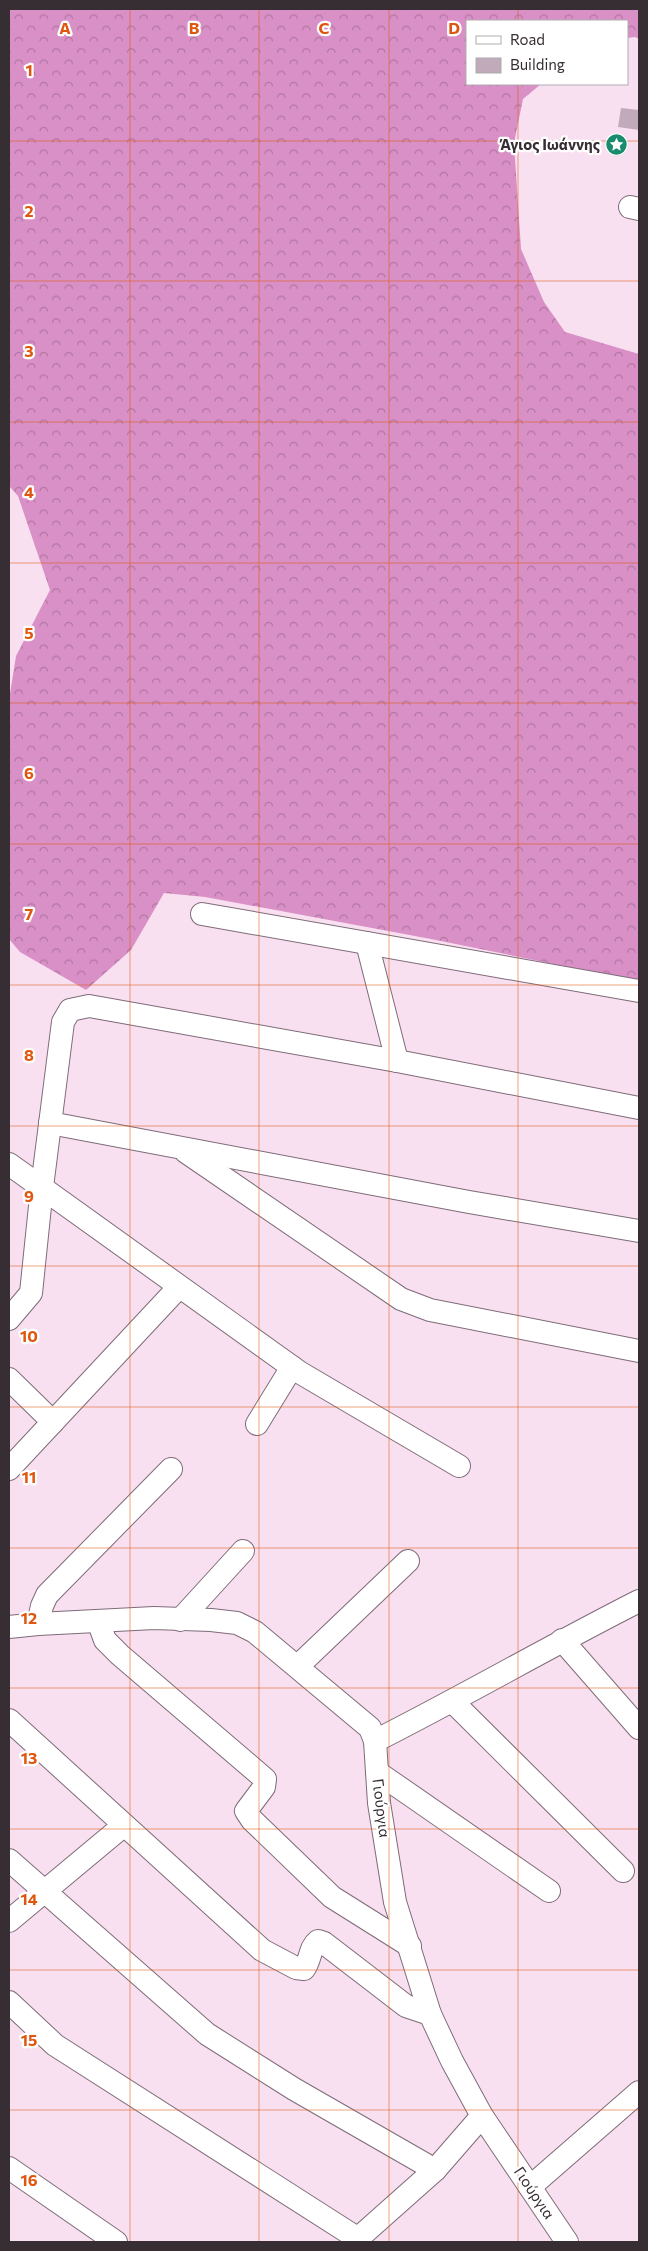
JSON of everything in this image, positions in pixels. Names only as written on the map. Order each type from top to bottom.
[{"type":"street","points":[[202,914],[639,991]]},
{"type":"street","points":[[367,943],[397,1061]]},
{"type":"street","points":[[9,1319],[31,1293],[42,1186],[63,1022],[70,1010],[89,1006],[397,1061],[639,1108]]},
{"type":"street","points":[[50,1124],[459,1200],[639,1231]]},
{"type":"street","points":[[178,1147],[401,1299],[430,1310],[639,1351]]},
{"type":"street","points":[[9,1164],[292,1367],[459,1466]]},
{"type":"street","points":[[9,1470],[179,1287]]},
{"type":"street","points":[[257,1424],[292,1367]]},
{"type":"street","points":[[9,1379],[53,1422]]},
{"type":"street","points":[[38,1624],[42,1606],[47,1595],[172,1469]]},
{"type":"street","points":[[180,1620],[243,1550]]},
{"type":"street","points":[[298,1666],[408,1560]]},
{"type":"street","points":[[375,1741],[454,1702],[562,1640],[639,1601]]},
{"type":"street","name":"Γιούργια","points":[[9,1627],[154,1618],[237,1623],[256,1632],[370,1728],[375,1741],[379,1803],[395,1902],[430,2014],[452,2061],[482,2116],[567,2242]]},
{"type":"street","points":[[98,1622],[106,1640],[120,1655],[265,1779],[264,1787],[246,1811],[252,1820],[332,1896],[410,1946]]},
{"type":"street","points":[[562,1640],[639,1728]]},
{"type":"street","points":[[454,1702],[623,1871]]},
{"type":"street","points":[[9,1720],[123,1826],[262,1950],[296,1968],[304,1969],[308,1964],[313,1945],[318,1941],[324,1943],[406,2006],[430,2014]]},
{"type":"street","points":[[377,1772],[548,1891]]},
{"type":"street","points":[[9,1921],[123,1826]]},
{"type":"street","points":[[9,1860],[44,1893],[207,2034],[294,2089],[435,2170]]},
{"type":"street","points":[[9,2002],[55,2045],[356,2240],[435,2170],[482,2116]]},
{"type":"street","points":[[530,2186],[639,2092]]},
{"type":"street","points":[[10,2172],[116,2242]]},
{"type":"green space","points":[[9,9],[639,9],[639,39],[635,37],[628,38],[628,20],[466,20],[466,85],[540,85],[523,99],[514,143],[521,249],[544,302],[565,332],[639,354],[639,979],[627,979],[431,939],[205,897],[164,893],[131,950],[86,990],[20,952],[9,939],[9,700],[16,656],[50,590],[18,496],[9,486]]},
{"type":"building","points":[[621,108],[639,110],[639,130],[618,127]]},
{"type":"place","name":"Άγιος Ιωάννης","points":[[616,145]]}]
